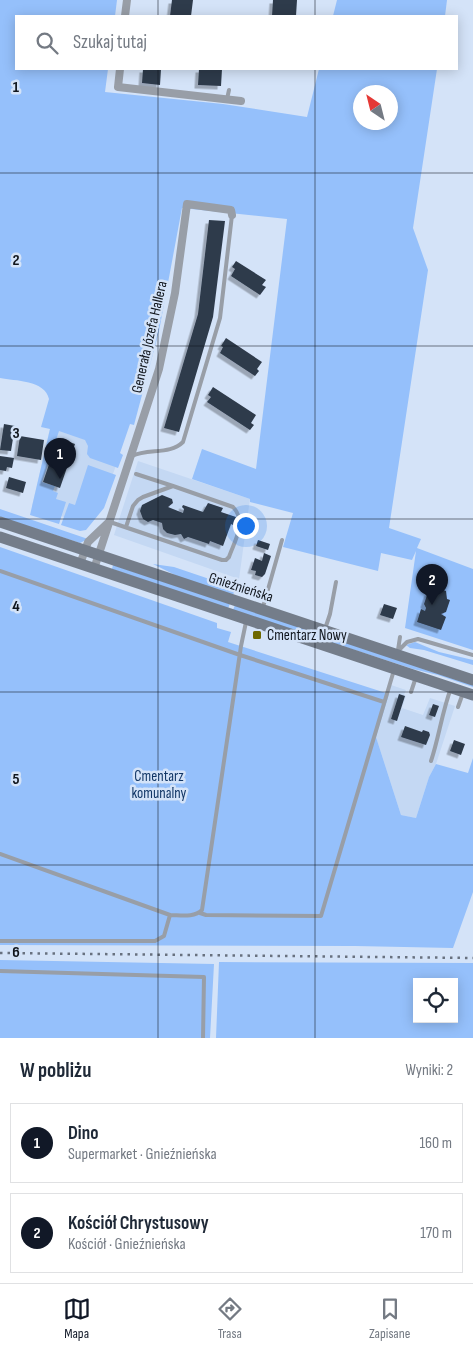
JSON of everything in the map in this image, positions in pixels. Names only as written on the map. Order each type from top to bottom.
[{"type":"main road","name":"Gnieźnieńska","points":[[0,522],[397,652],[473,680]]},
{"type":"main road","name":"Gnieźnieńska","points":[[0,537],[468,693]]},
{"type":"street","points":[[125,15],[127,0]]},
{"type":"street","points":[[120,70],[118,87],[174,91],[241,100]]},
{"type":"street","name":"Generała Józefa Hallera","points":[[94,569],[160,369],[175,293],[187,204],[232,210],[232,215]]},
{"type":"street","points":[[80,564],[88,542],[110,522]]},
{"type":"lane","points":[[227,99],[228,90]]},
{"type":"lane","points":[[131,456],[143,451],[174,449],[183,442],[220,318],[232,215]]},
{"type":"lane","points":[[110,522],[222,560],[226,560],[229,557],[240,528],[238,513],[233,507],[136,474]]},
{"type":"lane","points":[[126,527],[133,506],[138,500],[150,493],[172,486]]},
{"type":"lane","points":[[262,609],[282,540]]},
{"type":"lane","points":[[0,571],[240,655],[384,702]]},
{"type":"lane","points":[[325,630],[336,582]]},
{"type":"lane","points":[[200,912],[203,904],[240,655],[247,620]]},
{"type":"lane","points":[[397,652],[400,637]]},
{"type":"lane","points":[[397,652],[407,642],[418,639],[473,655]]},
{"type":"lane","points":[[0,854],[170,915],[192,915],[200,912],[206,915],[321,916],[394,668]]},
{"type":"lane","points":[[411,692],[416,676]]},
{"type":"lane","points":[[431,761],[451,688]]},
{"type":"lane","points":[[458,707],[468,693]]},
{"type":"lane","points":[[0,941],[155,941],[164,936],[170,915]]},
{"type":"lane","points":[[0,971],[204,977],[203,1038]]},
{"type":"shaded area","points":[[51,424],[120,454],[100,511],[78,522],[32,506]]},
{"type":"shaded area","points":[[138,461],[250,499],[239,579],[114,535]]},
{"type":"shaded area","points":[[391,685],[406,690],[402,708],[423,715],[430,698],[455,706],[416,818],[401,815],[376,737]]},
{"type":"green space","points":[[0,0],[117,0],[115,15],[15,15],[15,70],[108,70],[105,92],[223,104],[307,117],[319,70],[437,70],[413,228],[428,270],[389,528],[421,539],[417,548],[473,569],[473,650],[405,628],[416,551],[412,560],[381,553],[378,571],[283,547],[293,513],[250,502],[250,499],[192,479],[202,449],[256,469],[287,219],[182,208],[159,331],[134,425],[130,424],[120,453],[123,455],[118,468],[90,458],[87,454],[88,446],[85,440],[59,431],[42,482],[55,486],[53,491],[58,493],[56,499],[66,502],[59,524],[30,515],[50,429],[41,427],[49,399],[42,388],[29,383],[0,378]]},
{"type":"green space","points":[[337,0],[447,0],[445,15],[333,15]]},
{"type":"green space","points":[[88,465],[116,475],[104,508],[86,530],[80,531],[61,525],[69,503],[75,505]]},
{"type":"green space","points":[[0,509],[88,539],[80,543],[0,517]]},
{"type":"green space","name":"Cmentarz komunalny","points":[[0,547],[217,623],[217,628],[231,632],[228,642],[389,694],[376,737],[401,815],[416,818],[429,777],[436,764],[468,773],[473,758],[473,892],[453,948],[0,945]]},
{"type":"green space","points":[[153,564],[174,567],[233,587],[235,590],[233,595],[181,578]]},
{"type":"green space","points":[[113,565],[230,603],[228,609],[112,569]]},
{"type":"green space","points":[[235,605],[473,684],[473,687],[233,610]]},
{"type":"green space","points":[[415,642],[439,652],[473,660],[473,665],[424,650],[410,648],[406,645]]},
{"type":"green space","points":[[0,960],[214,964],[210,1038],[0,1038]]},
{"type":"green space","points":[[219,962],[473,963],[473,1038],[216,1038]]},
{"type":"building","points":[[172,0],[193,0],[191,15],[170,15]]},
{"type":"building","points":[[273,0],[297,0],[296,15],[272,15]]},
{"type":"building","points":[[143,70],[161,70],[160,85],[142,83]]},
{"type":"building","points":[[199,70],[222,70],[221,86],[198,85]]},
{"type":"building","points":[[209,220],[225,221],[213,317],[179,432],[164,428],[198,314]]},
{"type":"building","points":[[236,261],[266,280],[262,285],[266,287],[260,295],[231,276],[235,269],[232,267]]},
{"type":"building","points":[[226,338],[262,362],[255,376],[220,353],[223,347],[221,346]]},
{"type":"building","points":[[213,387],[256,415],[251,423],[254,425],[250,430],[207,402],[211,397],[208,395]]},
{"type":"building","points":[[4,424],[15,426],[11,451],[0,450]]},
{"type":"building","points":[[20,436],[44,440],[41,460],[17,456]]},
{"type":"building","points":[[58,438],[75,444],[60,488],[43,482]]},
{"type":"building","points":[[0,456],[14,458],[12,468],[7,467],[6,471],[0,470]]},
{"type":"building","points":[[9,477],[26,482],[23,493],[6,488]]},
{"type":"building","points":[[162,495],[172,499],[173,503],[168,507],[183,513],[183,505],[203,512],[208,503],[223,508],[221,512],[236,517],[233,525],[231,524],[223,546],[210,541],[209,544],[188,537],[184,539],[181,534],[167,533],[163,529],[162,523],[153,520],[148,522],[143,519],[140,511],[142,505]]},
{"type":"building","points":[[258,540],[270,544],[268,550],[256,546]]},
{"type":"building","points":[[264,553],[271,556],[265,574],[262,577],[255,575],[256,571],[251,570],[255,558],[262,561]]},
{"type":"building","points":[[438,588],[446,591],[447,599],[450,600],[446,612],[441,614],[446,617],[441,630],[417,622],[421,609],[425,611],[424,604],[428,592],[431,593]]},
{"type":"building","points":[[384,604],[397,608],[393,619],[380,615]]},
{"type":"building","points":[[399,694],[405,696],[397,721],[391,719]]},
{"type":"building","points":[[433,704],[439,706],[435,717],[429,715]]},
{"type":"building","points":[[405,726],[422,732],[423,730],[429,732],[430,735],[426,745],[401,737]]},
{"type":"building","points":[[454,740],[465,744],[461,755],[450,751]]},
{"type":"railway","points":[[0,953],[473,958]]},
{"type":"place","name":"Dino","points":[[60,479]]},
{"type":"place","name":"Kościół Chrystusowy","points":[[432,605]]},
{"type":"place","name":"Cmentarz Nowy","points":[[257,635]]}]
